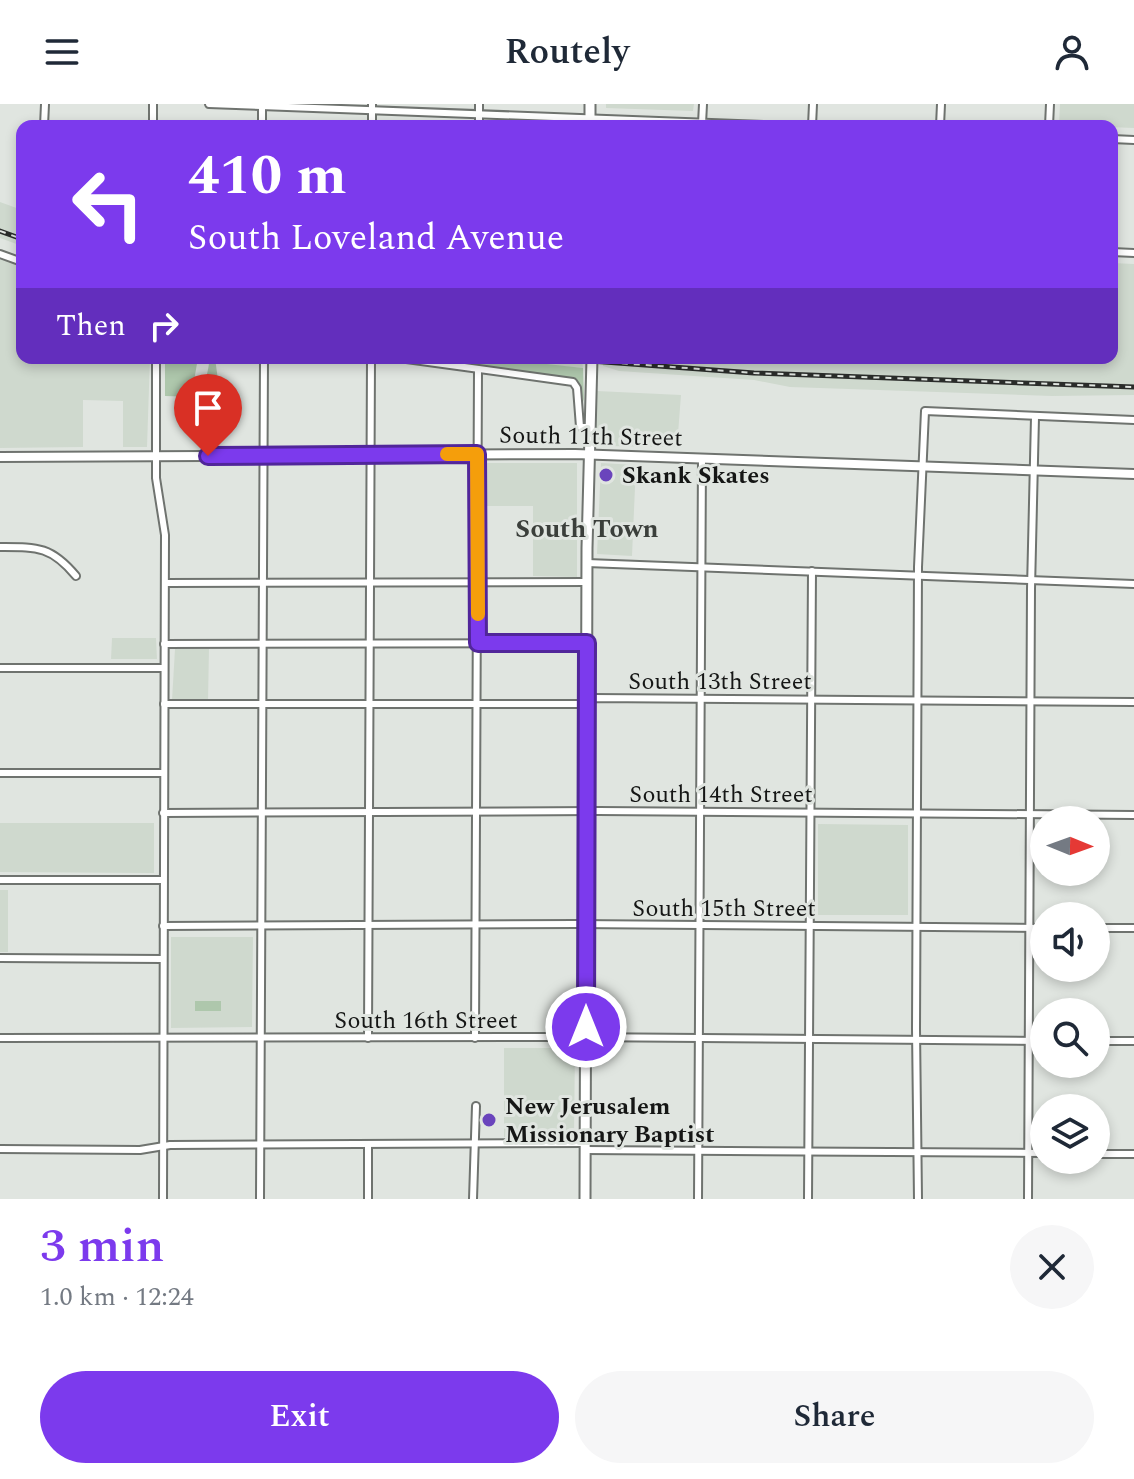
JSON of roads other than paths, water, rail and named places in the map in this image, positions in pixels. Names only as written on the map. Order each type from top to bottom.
[{"type":"main road","points":[[585,1199],[587,563],[592,364]]},
{"type":"street","points":[[209,104],[372,107],[562,120]]},
{"type":"street","points":[[479,104],[479,120]]},
{"type":"street","points":[[156,364],[157,490],[165,535],[163,1199]]},
{"type":"street","points":[[260,1199],[264,364]]},
{"type":"street","points":[[368,1038],[371,364]]},
{"type":"street","points":[[438,364],[573,382],[577,388],[580,427],[589,427]]},
{"type":"street","points":[[475,1038],[478,370]]},
{"type":"street","points":[[918,1199],[918,575],[925,411],[1134,420]]},
{"type":"street","points":[[1030,806],[1035,417]]},
{"type":"street","name":"South 11th Street","points":[[0,457],[588,454],[1134,474]]},
{"type":"street","points":[[698,1199],[702,458]]},
{"type":"street","points":[[0,547],[28,547],[52,552],[76,576]]},
{"type":"street","points":[[587,563],[1134,584]]},
{"type":"street","points":[[808,1199],[812,571]]},
{"type":"street","points":[[165,583],[587,582]]},
{"type":"street","points":[[164,644],[587,643]]},
{"type":"street","points":[[0,668],[164,668]]},
{"type":"street","name":"South 13th Street","points":[[164,704],[587,704],[593,698],[1134,702]]},
{"type":"street","points":[[0,773],[163,773]]},
{"type":"street","name":"South 14th Street","points":[[163,813],[586,811],[1030,814]]},
{"type":"street","name":"South 14th Street","points":[[1110,815],[1134,815]]},
{"type":"street","points":[[0,880],[163,880]]},
{"type":"street","name":"South 15th Street","points":[[163,926],[586,924],[1030,927]]},
{"type":"street","points":[[1028,1199],[1030,927]]},
{"type":"street","points":[[1110,928],[1134,928]]},
{"type":"street","points":[[0,958],[163,959]]},
{"type":"street","name":"South 16th Street","points":[[0,1038],[586,1037],[1029,1041]]},
{"type":"street","points":[[1110,1041],[1134,1041]]},
{"type":"street","points":[[473,1199],[476,1106]]},
{"type":"street","points":[[368,1144],[368,1199]]},
{"type":"street","points":[[0,1149],[140,1150],[163,1146],[475,1144],[698,1151],[1029,1153]]},
{"type":"street","points":[[1110,1154],[1134,1154]]},
{"type":"railway","points":[[0,231],[16,237]]},
{"type":"railway","points":[[632,364],[754,373],[1134,387]]},
{"type":"place","name":"Skank Skates","points":[[606,475]]},
{"type":"place","name":"New Jerusalem Missionary Baptist","points":[[489,1120]]},
{"type":"district","name":"South Town","points":[[587,528]]}]
